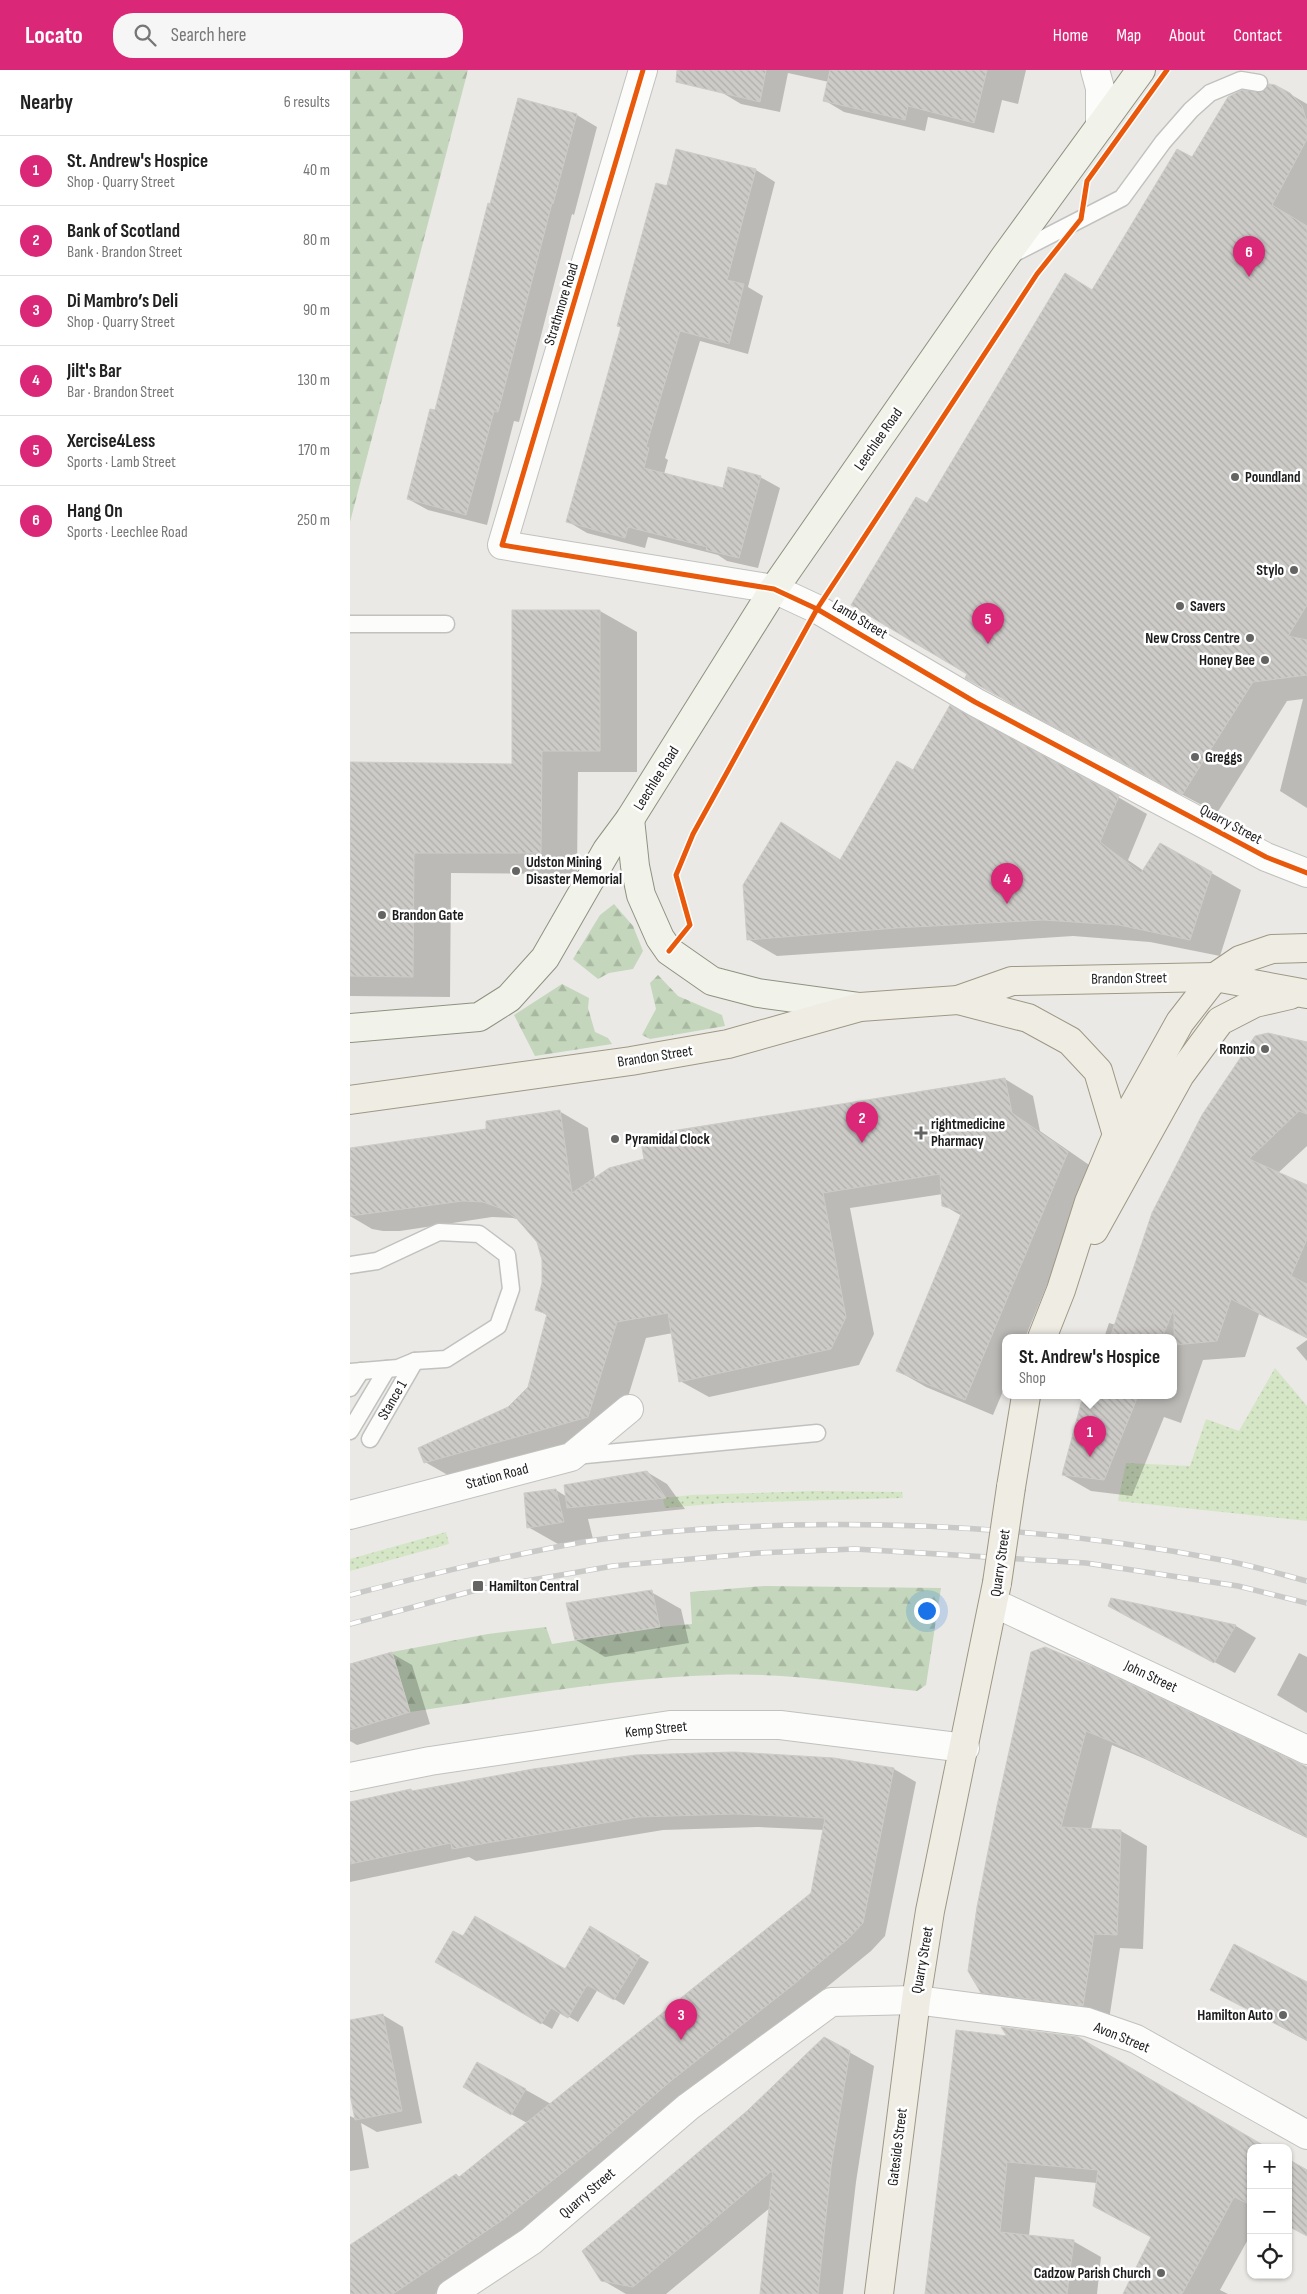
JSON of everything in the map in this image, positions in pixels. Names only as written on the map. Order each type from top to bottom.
[{"type":"main road","name":"Leechlee Road","points":[[350,1028],[479,1017],[509,998],[545,958],[607,850],[630,819],[774,589],[1004,258],[1141,70]]},
{"type":"main road","name":"Leechlee Road","points":[[630,819],[634,866],[641,895],[660,938],[670,951],[712,981],[758,994],[860,1006]]},
{"type":"main road","points":[[1044,1334],[1061,1290],[1089,1202],[1117,1135],[1180,1022],[1215,977],[1240,960],[1272,950],[1307,948]]},
{"type":"main road","name":"Brandon Street","points":[[350,1100],[631,1061],[728,1044],[860,1006],[958,1000],[1012,981],[1215,977],[1305,994]]},
{"type":"main road","points":[[1061,1290],[1180,1075],[1220,1021],[1255,1003],[1305,994]]},
{"type":"main road","name":"Brandon Street","points":[[958,1000],[1028,1018],[1070,1041],[1098,1071],[1117,1135]]},
{"type":"main road","name":"Quarry Street","points":[[916,2000],[930,1912],[996,1593],[1026,1399]]},
{"type":"main road","name":"Gateside Street","points":[[879,2294],[916,2000]]},
{"type":"street","name":"Strathmore Road","points":[[502,545],[643,70]]},
{"type":"street","points":[[1095,70],[1100,88],[1100,126]]},
{"type":"street","name":"Lamb Street","points":[[502,545],[774,589],[817,609],[975,702],[1121,772],[1146,792]]},
{"type":"street","name":"Quarry Street","points":[[1146,792],[1266,857],[1307,873]]},
{"type":"street","name":"Station Road","points":[[350,1515],[570,1457],[629,1409]]},
{"type":"street","name":"John Street","points":[[996,1593],[1307,1750]]},
{"type":"street","name":"Kemp Street","points":[[350,1777],[430,1761],[670,1725],[780,1725],[964,1748]]},
{"type":"street","name":"Quarry Street","points":[[451,2294],[531,2241],[688,2107],[831,2002],[916,2000]]},
{"type":"street","name":"Avon Street","points":[[916,2000],[1087,2022],[1136,2039],[1307,2135]]},
{"type":"lane","points":[[1004,258],[1122,198],[1163,142],[1191,110],[1210,93],[1242,80],[1259,83]]},
{"type":"lane","points":[[350,624],[446,624]]},
{"type":"lane","points":[[350,1265],[377,1261],[439,1232],[479,1234],[507,1255],[511,1289],[498,1326],[446,1359],[415,1361],[398,1368],[356,1371],[350,1388]]},
{"type":"lane","name":"Stance 1","points":[[370,1440],[415,1361]]},
{"type":"lane","points":[[350,1431],[387,1369]]},
{"type":"lane","points":[[570,1457],[817,1433]]},
{"type":"green space","points":[[350,70],[468,70],[350,522]]},
{"type":"green space","points":[[614,904],[633,926],[643,951],[633,969],[609,973],[598,979],[573,959],[600,915]]},
{"type":"green space","points":[[658,975],[678,996],[722,1015],[725,1026],[650,1039],[642,1035],[656,1009],[650,983]]},
{"type":"green space","points":[[562,984],[589,998],[588,1008],[595,1032],[608,1038],[612,1044],[535,1056],[514,1015]]},
{"type":"green space","points":[[1275,1368],[1307,1406],[1307,1521],[1118,1501],[1126,1463],[1190,1466],[1206,1419],[1239,1431]]},
{"type":"green space","points":[[815,1491],[902,1492],[903,1498],[724,1503],[665,1508],[663,1498],[692,1495]]},
{"type":"green space","points":[[446,1532],[449,1544],[350,1571],[350,1559]]},
{"type":"green space","points":[[765,1586],[941,1588],[926,1685],[917,1691],[767,1675],[678,1677],[601,1684],[410,1712],[392,1652],[488,1634],[546,1627],[552,1644],[660,1627],[692,1624],[690,1592]]},
{"type":"building","points":[[677,70],[766,70],[760,102],[676,82]]},
{"type":"building","points":[[830,70],[987,70],[974,123],[908,106],[905,120],[823,101]]},
{"type":"building","points":[[1269,84],[1290,93],[1302,106],[1307,122],[1307,139],[1272,205],[1307,226],[1307,605],[1288,636],[1307,640],[1307,675],[1253,682],[1182,795],[965,678],[967,674],[851,605],[916,497],[927,503],[1065,273],[1092,290],[1177,149],[1192,157],[1228,97],[1242,90],[1262,92]]},
{"type":"building","points":[[518,98],[577,114],[498,412],[494,411],[466,515],[407,499],[430,409],[435,410],[488,203],[490,204]]},
{"type":"building","points":[[676,149],[756,169],[727,280],[744,284],[729,344],[680,331],[646,447],[649,448],[644,468],[723,488],[728,467],[761,476],[739,558],[706,550],[707,547],[628,527],[625,538],[566,522],[621,327],[617,326],[656,183],[667,186]]},
{"type":"building","name":"Brandon Gate","points":[[512,610],[600,610],[600,751],[542,751],[541,853],[414,853],[413,977],[350,976],[350,762],[512,764]]},
{"type":"building","points":[[950,705],[1119,796],[1100,842],[1141,873],[1160,843],[1212,872],[1190,940],[1119,925],[1043,920],[896,928],[747,940],[743,885],[781,822],[840,860],[897,761],[913,770]]},
{"type":"building","points":[[1268,1033],[1307,1042],[1307,1114],[1299,1111],[1249,1159],[1307,1185],[1307,1239],[1291,1276],[1307,1284],[1307,1338],[1231,1299],[1217,1341],[1177,1345],[1177,1334],[1174,1334],[1174,1308],[1164,1334],[1111,1334],[1152,1213],[1202,1115],[1255,1036]]},
{"type":"building","points":[[1005,1078],[1012,1113],[1068,1152],[965,1400],[896,1371],[962,1212],[942,1206],[940,1174],[823,1193],[846,1317],[831,1349],[679,1382],[668,1313],[617,1322],[588,1417],[424,1463],[418,1448],[508,1407],[528,1387],[547,1314],[535,1310],[542,1283],[542,1260],[537,1242],[516,1218],[500,1208],[483,1202],[463,1201],[350,1216],[350,1148],[486,1129],[486,1121],[560,1110],[572,1193],[609,1168],[644,1159],[640,1136]]},
{"type":"building","points":[[1082,1399],[1137,1399],[1104,1480],[1062,1475]]},
{"type":"building","points":[[647,1471],[666,1498],[567,1508],[564,1485]]},
{"type":"building","points":[[556,1489],[564,1522],[527,1528],[524,1493]]},
{"type":"building","points":[[652,1590],[660,1627],[575,1640],[566,1603]]},
{"type":"building","points":[[1111,1598],[1236,1625],[1214,1663],[1108,1606]]},
{"type":"building","points":[[1045,1647],[1096,1668],[1307,1767],[1307,1837],[1117,1744],[1086,1731],[1061,1827],[1121,1830],[1117,1935],[1094,1934],[1083,2006],[981,1993],[968,1971],[977,1907],[1031,1652]]},
{"type":"building","points":[[392,1652],[410,1712],[350,1730],[350,1664]]},
{"type":"building","points":[[734,1752],[834,1758],[894,1768],[863,1923],[848,1939],[793,1985],[672,2080],[591,2150],[504,2219],[393,2294],[350,2294],[350,2245],[456,2174],[459,2177],[811,1893],[825,1818],[735,1814],[639,1817],[452,1849],[451,1843],[350,1864],[350,1802],[411,1789],[412,1791],[533,1769],[636,1755]]},
{"type":"building","points":[[475,1916],[565,1969],[590,1926],[640,1956],[614,2000],[587,1985],[568,2018],[551,2008],[541,2024],[435,1962],[453,1931],[463,1936]]},
{"type":"building","name":"Hamilton Auto","points":[[1234,1944],[1307,1982],[1307,2040],[1210,1990]]},
{"type":"building","points":[[383,2014],[402,2111],[355,2120],[350,2094],[350,2020]]},
{"type":"building","points":[[1001,2027],[1078,2037],[1261,2144],[1247,2144],[1247,2203],[1234,2197],[1182,2294],[1123,2294],[1151,2237],[1093,2206],[1098,2170],[1007,2162],[1000,2232],[1074,2240],[1067,2294],[925,2294],[956,2030],[1007,2036]]},
{"type":"building","points":[[824,2037],[850,2051],[831,2167],[818,2294],[760,2294],[773,2170],[633,2287],[601,2281],[582,2251],[747,2111]]},
{"type":"building","points":[[477,2062],[526,2089],[511,2115],[463,2087]]},
{"type":"building","points":[[1292,2161],[1307,2170],[1307,2236],[1292,2228]]},
{"type":"railway","points":[[350,1595],[466,1566],[583,1542],[686,1530],[791,1525],[900,1525],[1010,1531],[1173,1551],[1227,1561],[1307,1581]]},
{"type":"railway","points":[[350,1624],[480,1589],[613,1566],[758,1553],[855,1549],[1086,1563],[1238,1586],[1307,1603]]},
{"type":"cycle path","points":[[643,70],[502,545],[774,589],[817,609],[975,702],[1266,857],[1307,873]]},
{"type":"cycle path","points":[[669,951],[690,925],[676,875],[693,834],[817,609],[1037,274],[1081,219],[1087,181],[1167,70]]},
{"type":"place","name":"Hang On","points":[[1249,277]]},
{"type":"place","name":"Poundland","points":[[1235,477]]},
{"type":"place","name":"Stylo","points":[[1294,570]]},
{"type":"place","name":"Savers","points":[[1180,606]]},
{"type":"place","name":"New Cross Centre","points":[[1250,638]]},
{"type":"place","name":"Xercise4Less","points":[[988,644]]},
{"type":"place","name":"Honey Bee","points":[[1265,660]]},
{"type":"place","name":"Greggs","points":[[1195,757]]},
{"type":"place","name":"Udston Mining Disaster Memorial","points":[[516,871]]},
{"type":"place","name":"Jilt's Bar","points":[[1007,904]]},
{"type":"place","name":"Brandon Gate","points":[[382,915]]},
{"type":"place","name":"Ronzio","points":[[1265,1049]]},
{"type":"place","name":"rightmedicine Pharmacy","points":[[921,1133]]},
{"type":"place","name":"Pyramidal Clock","points":[[615,1139]]},
{"type":"place","name":"Bank of Scotland","points":[[862,1143]]},
{"type":"place","name":"St. Andrew's Hospice","points":[[1090,1457]]},
{"type":"place","name":"Hamilton Central","points":[[478,1586]]},
{"type":"place","name":"Hamilton Auto","points":[[1283,2015]]},
{"type":"place","name":"Di Mambro’s Deli","points":[[681,2040]]},
{"type":"place","name":"Cadzow Parish Church","points":[[1161,2273]]}]
